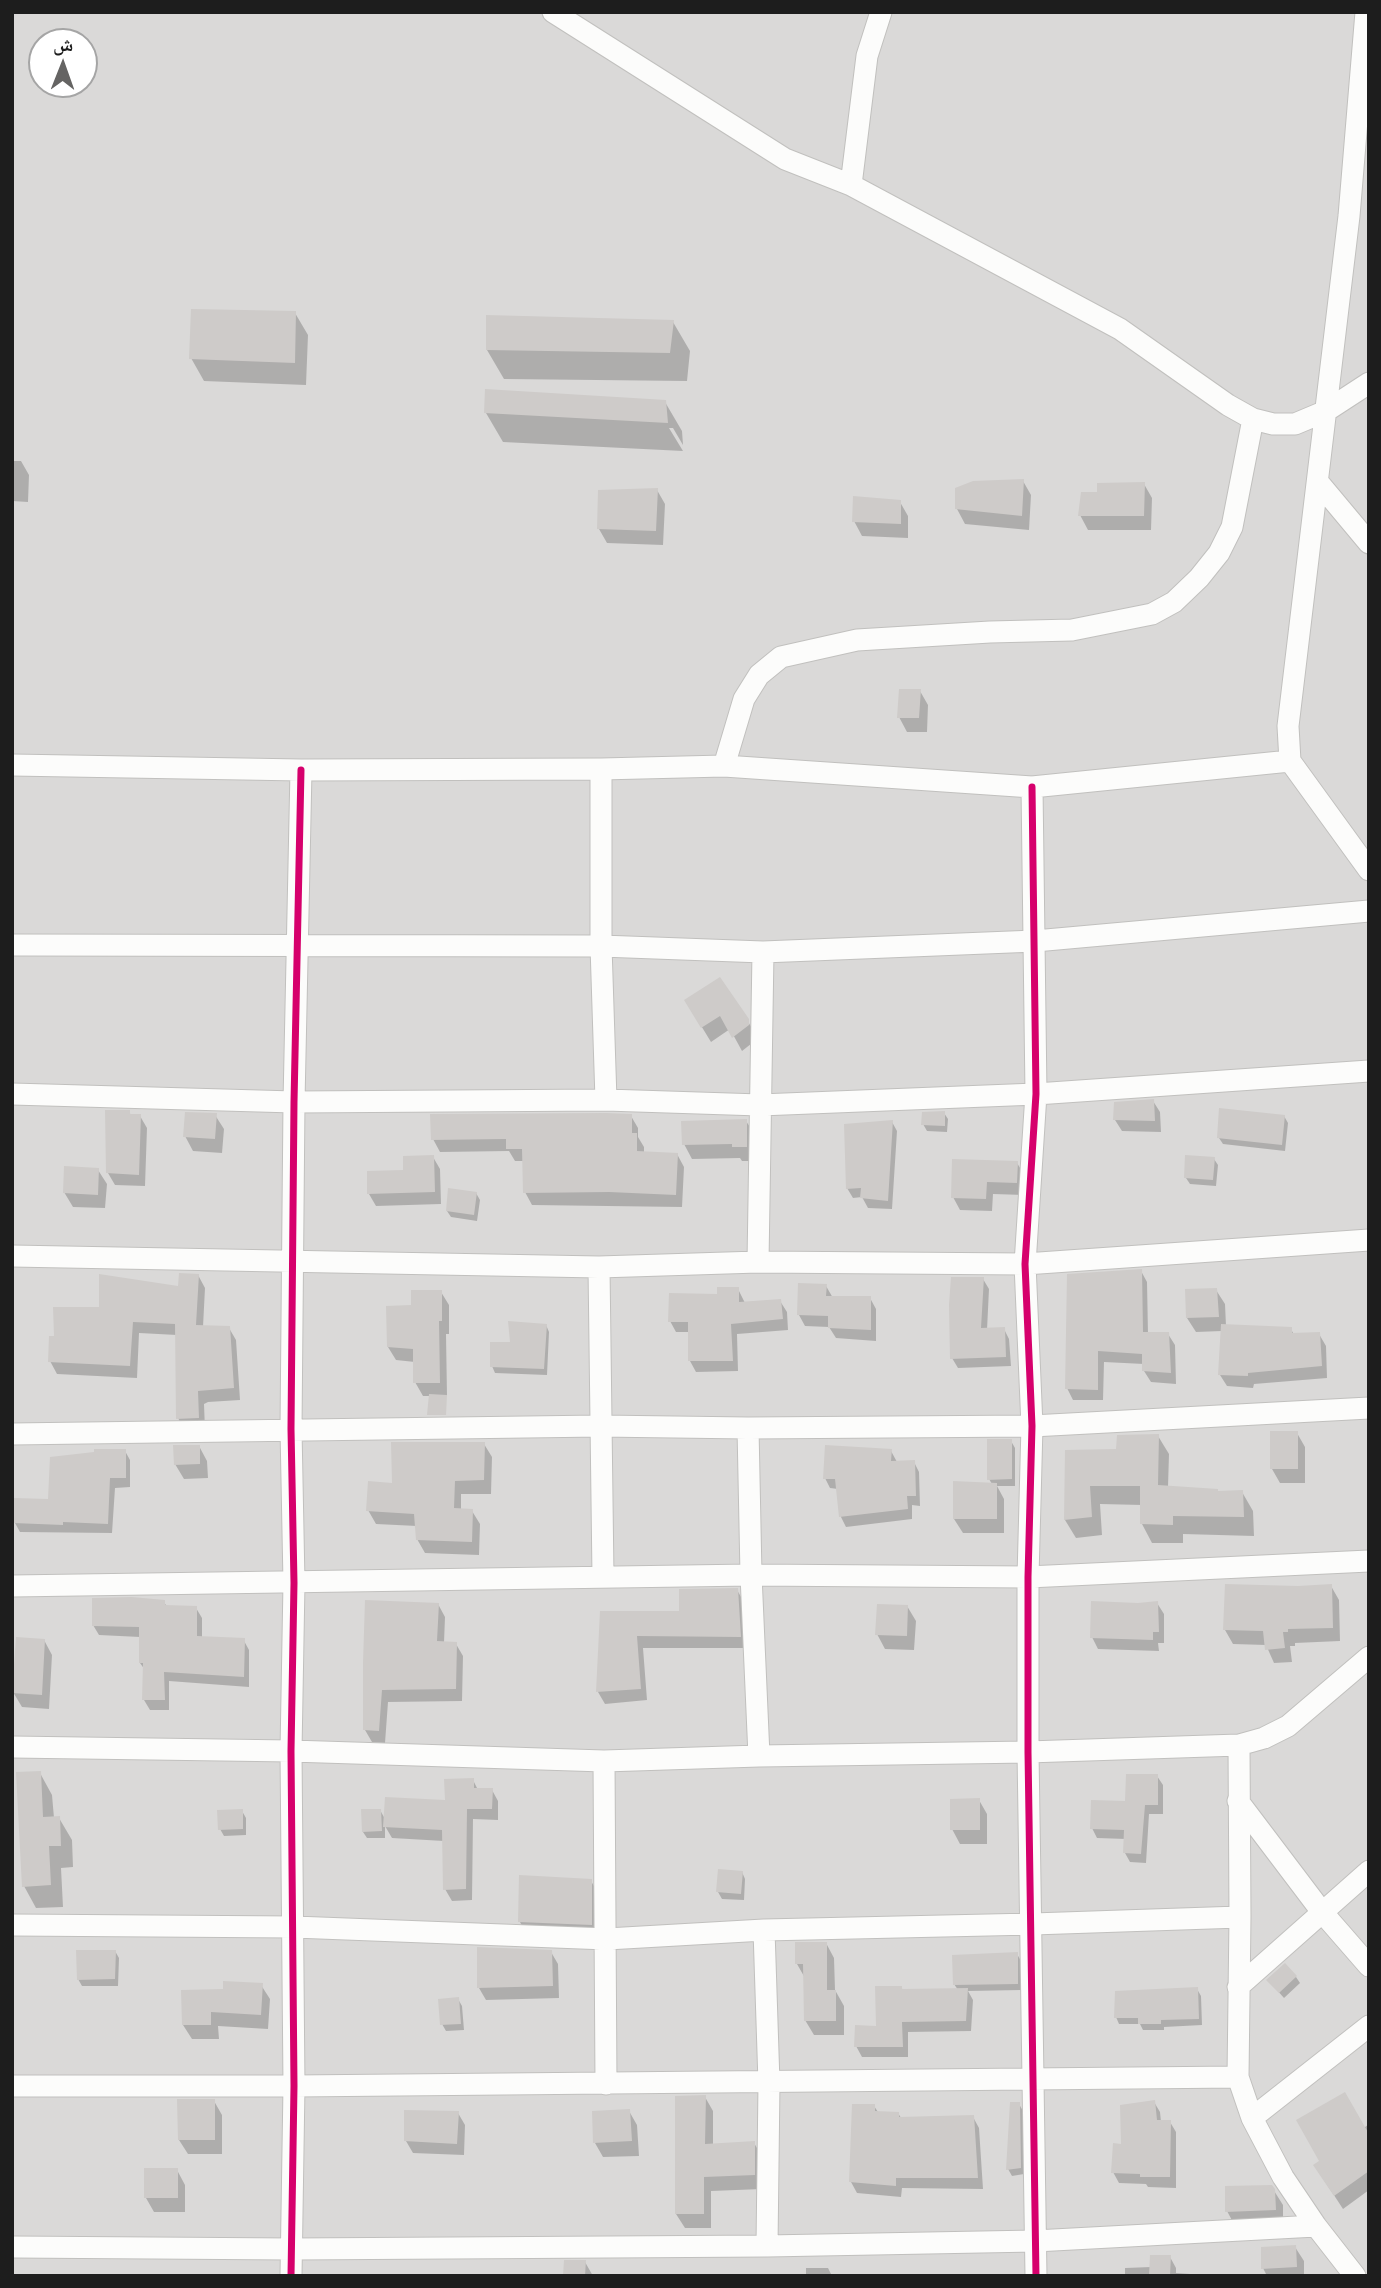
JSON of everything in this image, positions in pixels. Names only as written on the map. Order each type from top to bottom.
[{"type":"street","points":[[553,12],[785,159],[851,185],[1120,329],[1228,405],[1253,419],[1273,424],[1295,424],[1326,411],[1369,383]]},
{"type":"street","points":[[851,185],[867,56],[881,12]]},
{"type":"street","points":[[1366,12],[1349,216],[1287,726],[1290,761],[1369,870]]},
{"type":"street","points":[[724,766],[744,699],[759,675],[781,657],[857,640],[1072,630],[1152,614],[1174,602],[1199,578],[1219,553],[1232,527],[1253,419]]},
{"type":"street","points":[[1318,482],[1369,542]]},
{"type":"street","points":[[12,765],[301,770],[724,766],[1032,787],[1290,761]]},
{"type":"street","points":[[601,769],[601,946],[606,1100]]},
{"type":"street","points":[[291,2276],[295,2087],[291,1751],[293,1102],[301,770]]},
{"type":"street","points":[[1032,787],[1036,1094],[1025,1264],[1032,1426],[1028,1577],[1028,1752],[1033,1924],[1036,2276]]},
{"type":"street","points":[[12,945],[601,946],[763,952],[1035,941],[1369,911]]},
{"type":"street","points":[[758,1262],[763,952]]},
{"type":"street","points":[[12,1094],[293,1102],[606,1100],[760,1105],[1036,1094],[1369,1071]]},
{"type":"street","points":[[12,1256],[599,1267],[758,1262],[1025,1264],[1369,1240]]},
{"type":"street","points":[[599,1267],[603,1577]]},
{"type":"street","points":[[12,1434],[600,1426],[1032,1426],[1369,1408]]},
{"type":"street","points":[[748,1428],[759,1756]]},
{"type":"street","points":[[12,1587],[751,1575],[1028,1577],[1369,1561]]},
{"type":"street","points":[[12,1747],[291,1751],[604,1761],[1239,1745],[1264,1738],[1288,1726],[1369,1657]]},
{"type":"street","points":[[1239,1745],[1238,2077],[1252,2118],[1283,2177],[1316,2226],[1355,2276]]},
{"type":"street","points":[[604,1761],[606,2084]]},
{"type":"street","points":[[1238,1801],[1322,1912],[1369,1966]]},
{"type":"street","points":[[1238,1987],[1369,1871]]},
{"type":"street","points":[[12,1926],[294,1927],[607,1939],[764,1930],[1240,1917]]},
{"type":"street","points":[[764,1930],[769,2083],[767,2246]]},
{"type":"street","points":[[1252,2118],[1369,2026]]},
{"type":"street","points":[[12,2086],[295,2087],[769,2083],[1033,2077],[1238,2077]]},
{"type":"street","points":[[12,2247],[292,2249],[767,2246],[1035,2241],[1316,2226]]},
{"type":"shaded area","points":[[12,12],[1369,12],[1369,2276],[12,2276]]},
{"type":"building","points":[[191,309],[296,311],[295,363],[189,359]]},
{"type":"building","points":[[486,315],[674,320],[670,353],[486,350]]},
{"type":"building","points":[[485,389],[666,400],[668,423],[484,413]]},
{"type":"building","points":[[1024,479],[1022,516],[955,509],[955,488],[973,481]]},
{"type":"building","points":[[1145,482],[1144,516],[1078,516],[1081,492],[1097,492],[1097,483]]},
{"type":"building","points":[[658,488],[656,531],[597,529],[598,490]]},
{"type":"building","points":[[853,496],[901,500],[901,524],[852,522]]},
{"type":"building","points":[[899,689],[921,689],[919,718],[897,718]]},
{"type":"building","points":[[720,977],[749,1019],[749,1025],[732,1038],[720,1016],[701,1028],[684,1000]]},
{"type":"building","points":[[1154,1099],[1155,1121],[1113,1120],[1114,1102]]},
{"type":"building","points":[[1219,1108],[1285,1115],[1282,1145],[1217,1138]]},
{"type":"building","points":[[105,1110],[130,1110],[130,1114],[141,1114],[139,1175],[106,1173]]},
{"type":"building","points":[[945,1111],[945,1126],[921,1125],[922,1112]]},
{"type":"building","points":[[185,1112],[217,1113],[215,1139],[183,1137]]},
{"type":"building","points":[[430,1114],[632,1114],[632,1133],[637,1133],[637,1151],[678,1153],[676,1195],[609,1192],[523,1193],[522,1149],[506,1149],[506,1139],[431,1140]]},
{"type":"building","points":[[747,1119],[747,1147],[732,1147],[732,1144],[682,1145],[681,1121]]},
{"type":"building","points":[[893,1120],[888,1201],[860,1198],[861,1188],[846,1189],[844,1124]]},
{"type":"building","points":[[434,1155],[435,1192],[367,1194],[367,1171],[403,1170],[403,1156]]},
{"type":"building","points":[[1185,1155],[1215,1157],[1213,1180],[1184,1178]]},
{"type":"building","points":[[952,1159],[1018,1161],[1017,1183],[987,1182],[986,1199],[951,1198]]},
{"type":"building","points":[[64,1166],[99,1168],[98,1195],[63,1193]]},
{"type":"building","points":[[448,1188],[477,1192],[474,1215],[446,1211]]},
{"type":"building","points":[[1142,1269],[1143,1332],[1169,1332],[1171,1373],[1142,1371],[1142,1354],[1098,1351],[1098,1390],[1065,1389],[1067,1274]]},
{"type":"building","points":[[179,1273],[199,1274],[196,1325],[230,1326],[234,1388],[198,1391],[199,1418],[176,1419],[175,1324],[133,1322],[130,1366],[48,1362],[49,1336],[54,1336],[53,1307],[99,1307],[99,1274],[178,1286]]},
{"type":"building","points":[[951,1277],[984,1277],[981,1328],[1005,1327],[1006,1357],[950,1359]]},
{"type":"building","points":[[798,1283],[827,1284],[826,1296],[871,1296],[871,1330],[828,1328],[828,1316],[797,1315]]},
{"type":"building","points":[[717,1287],[739,1287],[739,1302],[781,1299],[783,1319],[731,1324],[733,1361],[688,1361],[688,1322],[668,1322],[669,1293],[717,1294]]},
{"type":"building","points":[[1217,1288],[1219,1317],[1186,1318],[1185,1289]]},
{"type":"building","points":[[411,1290],[442,1290],[442,1321],[439,1321],[440,1383],[413,1383],[413,1349],[387,1347],[386,1306],[411,1305]]},
{"type":"building","points":[[508,1321],[547,1324],[544,1369],[490,1367],[490,1342],[510,1342]]},
{"type":"building","points":[[1221,1324],[1292,1327],[1292,1333],[1320,1332],[1322,1366],[1248,1373],[1248,1376],[1218,1375]]},
{"type":"building","points":[[429,1394],[447,1395],[446,1415],[427,1415]]},
{"type":"building","points":[[1270,1431],[1298,1431],[1298,1469],[1270,1469]]},
{"type":"building","points":[[1159,1434],[1158,1485],[1218,1491],[1243,1490],[1244,1517],[1173,1516],[1173,1525],[1140,1524],[1140,1486],[1090,1486],[1092,1517],[1064,1520],[1065,1450],[1116,1449],[1117,1435]]},
{"type":"building","points":[[987,1439],[1012,1439],[1012,1479],[987,1480]]},
{"type":"building","points":[[391,1442],[485,1442],[484,1480],[455,1481],[454,1508],[473,1509],[472,1542],[416,1540],[414,1514],[366,1511],[368,1481],[392,1483]]},
{"type":"building","points":[[173,1445],[200,1445],[200,1464],[174,1465]]},
{"type":"building","points":[[825,1445],[892,1449],[891,1461],[915,1460],[916,1496],[907,1496],[908,1509],[839,1517],[835,1479],[823,1479]]},
{"type":"building","points":[[94,1449],[126,1449],[126,1478],[110,1478],[108,1524],[13,1523],[14,1498],[48,1499],[50,1457],[94,1452]]},
{"type":"building","points":[[953,1481],[997,1483],[997,1519],[953,1519]]},
{"type":"building","points":[[1225,1584],[1332,1584],[1333,1628],[1288,1629],[1288,1632],[1283,1632],[1285,1648],[1265,1650],[1263,1631],[1223,1630]]},
{"type":"building","points":[[738,1588],[741,1637],[637,1636],[641,1689],[596,1692],[600,1611],[679,1611],[679,1589]]},
{"type":"building","points":[[92,1598],[165,1600],[165,1605],[197,1606],[197,1636],[245,1638],[244,1677],[164,1672],[165,1700],[142,1700],[143,1663],[139,1663],[139,1627],[92,1626]]},
{"type":"building","points":[[365,1600],[439,1603],[437,1641],[457,1642],[456,1689],[382,1690],[379,1731],[363,1730]]},
{"type":"building","points":[[1091,1601],[1158,1601],[1159,1632],[1153,1632],[1153,1640],[1090,1638]]},
{"type":"building","points":[[877,1604],[908,1605],[907,1636],[875,1635]]},
{"type":"building","points":[[16,1637],[45,1639],[42,1695],[12,1693]]},
{"type":"building","points":[[41,1771],[43,1817],[60,1816],[61,1846],[49,1846],[51,1885],[22,1887],[16,1772]]},
{"type":"building","points":[[1126,1774],[1158,1774],[1158,1805],[1145,1805],[1141,1854],[1123,1853],[1124,1830],[1090,1829],[1091,1800],[1125,1801]]},
{"type":"building","points":[[474,1778],[474,1788],[493,1788],[492,1809],[467,1809],[466,1889],[443,1890],[442,1830],[383,1827],[385,1797],[445,1800],[444,1779]]},
{"type":"building","points":[[980,1798],[980,1830],[950,1830],[950,1799]]},
{"type":"building","points":[[243,1809],[243,1829],[218,1830],[217,1810]]},
{"type":"building","points":[[361,1809],[381,1809],[382,1831],[362,1832]]},
{"type":"building","points":[[718,1869],[743,1871],[741,1894],[716,1892]]},
{"type":"building","points":[[519,1875],[592,1879],[592,1925],[518,1922]]},
{"type":"building","points":[[795,1942],[827,1942],[827,1990],[836,1990],[836,2021],[804,2021],[803,1964],[795,1964]]},
{"type":"building","points":[[477,1947],[552,1950],[553,1986],[477,1988]]},
{"type":"building","points":[[76,1950],[116,1950],[115,1979],[77,1980]]},
{"type":"building","points":[[1018,1952],[1018,1984],[953,1985],[952,1955]]},
{"type":"building","points":[[1285,1963],[1297,1976],[1279,1993],[1266,1980]]},
{"type":"building","points":[[223,1981],[263,1983],[261,2015],[211,2012],[211,2025],[182,2025],[181,1990],[223,1989]]},
{"type":"building","points":[[875,1986],[902,1986],[902,1989],[968,1988],[966,2021],[902,2022],[903,2047],[854,2047],[855,2025],[876,2026]]},
{"type":"building","points":[[1198,1987],[1199,2019],[1161,2020],[1161,2024],[1138,2024],[1138,2018],[1114,2018],[1115,1991]]},
{"type":"building","points":[[459,1997],[461,2024],[440,2025],[438,1999]]},
{"type":"building","points":[[1345,2092],[1369,2134],[1369,2171],[1334,2196],[1313,2165],[1319,2161],[1296,2120]]},
{"type":"building","points":[[706,2095],[705,2144],[755,2141],[755,2175],[704,2177],[704,2214],[675,2214],[675,2096]]},
{"type":"building","points":[[177,2099],[215,2099],[215,2140],[178,2140]]},
{"type":"building","points":[[1155,2100],[1157,2120],[1171,2120],[1170,2177],[1111,2173],[1113,2143],[1121,2144],[1120,2105]]},
{"type":"building","points":[[1010,2102],[1020,2102],[1021,2168],[1006,2170]]},
{"type":"building","points":[[852,2104],[875,2104],[875,2111],[899,2112],[899,2117],[974,2115],[978,2178],[896,2178],[896,2186],[849,2182]]},
{"type":"building","points":[[630,2109],[632,2141],[593,2143],[592,2111]]},
{"type":"building","points":[[404,2110],[459,2111],[457,2144],[404,2141]]},
{"type":"building","points":[[144,2168],[178,2168],[178,2198],[144,2198]]},
{"type":"building","points":[[1272,2185],[1275,2189],[1276,2210],[1225,2212],[1225,2186]]},
{"type":"building","points":[[1296,2245],[1297,2267],[1261,2269],[1261,2247]]},
{"type":"building","points":[[1150,2255],[1171,2255],[1170,2276],[1149,2276]]},
{"type":"building","points":[[564,2260],[586,2260],[585,2276],[563,2276]]},
{"type":"cycle path","points":[[291,2276],[294,2086],[291,1751],[294,1583],[291,1429],[301,770]]},
{"type":"cycle path","points":[[1032,787],[1036,1094],[1025,1264],[1032,1426],[1028,1577],[1028,1752],[1036,2276]]}]
